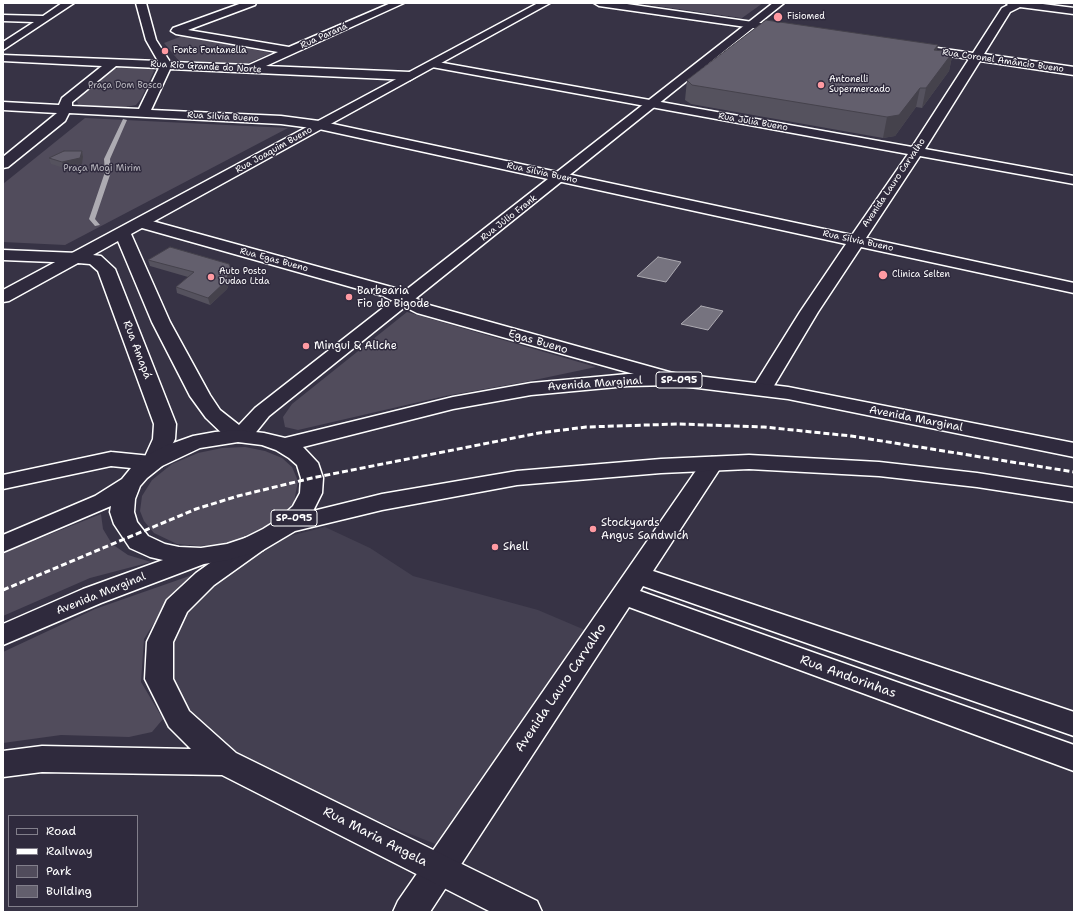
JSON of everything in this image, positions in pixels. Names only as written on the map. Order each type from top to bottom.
[{"type":"street","points":[[3,47],[69,3]]},
{"type":"street","points":[[141,3],[151,40],[166,65],[143,113]]},
{"type":"street","points":[[151,40],[251,3]]},
{"type":"street","name":"Rua Paraná","points":[[250,69],[399,3]]},
{"type":"street","name":"Rua Joaquim Bueno","points":[[3,297],[78,258],[319,125],[545,3]]},
{"type":"street","points":[[599,3],[797,32]]},
{"type":"street","name":"Rua Júlio Frank","points":[[239,436],[262,412],[561,177],[779,3]]},
{"type":"street","points":[[1017,3],[1074,11]]},
{"type":"street","name":"Avenida Lauro Carvalho","points":[[762,389],[1006,10],[1017,3]]},
{"type":"street","points":[[3,18],[44,19]]},
{"type":"street","points":[[176,31],[290,51]]},
{"type":"street","name":"Rua Coronel Amâncio Bueno","points":[[913,48],[1074,71]]},
{"type":"street","name":"Rua Rio Grande do Norte","points":[[3,58],[410,76]]},
{"type":"street","points":[[3,164],[60,118],[65,109],[66,101],[113,63]]},
{"type":"street","name":"Rua Julia Bueno","points":[[432,64],[1074,180]]},
{"type":"street","name":"Rua Silvia Bueno","points":[[3,106],[281,120],[319,125],[1074,288]]},
{"type":"street","name":"Rua Egas Bueno","points":[[141,223],[389,292],[405,299]]},
{"type":"street","points":[[123,233],[161,322],[200,396],[213,414],[239,436]]},
{"type":"street","name":"Rua Amapá","points":[[3,254],[95,260],[106,269],[165,424],[164,439],[152,462]]},
{"type":"street","name":"Egas Bueno","points":[[405,299],[423,309],[673,379]]},
{"type":"street","name":"Avenida Marginal","points":[[284,445],[453,404],[531,389],[613,381],[673,379],[762,389],[1074,450]]},
{"type":"street","name":"SP-095","points":[[3,544],[103,501],[130,484],[152,462],[173,451],[193,443],[215,438],[239,436],[264,439],[284,445],[298,453],[307,463],[312,478],[311,493],[302,510],[287,525],[272,536],[254,544],[228,552],[201,556],[179,555],[159,551],[139,542],[126,524],[122,512],[123,499],[130,484]]},
{"type":"street","points":[[3,482],[111,459],[152,462]]},
{"type":"street","name":"SP-095","points":[[287,525],[382,502],[517,478],[749,462],[879,469],[977,480],[1074,495]]},
{"type":"street","name":"Avenida Lauro Carvalho","points":[[410,912],[712,464]]},
{"type":"street","name":"Rua Maria Angela","points":[[254,544],[205,579],[176,607],[160,642],[159,679],[179,719],[225,762],[525,912]]},
{"type":"street","name":"Avenida Marginal","points":[[3,635],[92,596],[201,556]]},
{"type":"street","points":[[630,585],[1074,724]]},
{"type":"street","name":"Rua Andorinhas","points":[[630,585],[1074,758]]},
{"type":"street","name":"Rua Maria Angela","points":[[3,764],[42,759],[225,762]]},
{"type":"shaded area","points":[[658,257],[681,262],[666,282],[637,276]]},
{"type":"shaded area","points":[[701,306],[723,311],[708,330],[681,324]]},
{"type":"shaded area","points":[[325,527],[370,548],[413,576],[538,610],[585,630],[438,845],[226,761],[182,715],[163,644],[182,607],[254,545]]},
{"type":"green space","points":[[636,3],[763,3],[742,18]]},
{"type":"green space","points":[[182,36],[272,53],[246,64],[179,61],[164,43]]},
{"type":"green space","name":"Praça Dom Bosco","points":[[121,67],[150,67],[154,71],[141,99],[136,105],[126,107],[83,108],[78,104],[76,98],[109,71]]},
{"type":"green space","name":"Praça Mogi Mirim","points":[[85,118],[288,128],[65,245],[3,242],[3,184]]},
{"type":"green space","points":[[407,312],[596,367],[525,382],[445,396],[298,430],[285,427],[283,417],[292,404]]},
{"type":"green space","points":[[245,447],[265,451],[282,458],[292,467],[298,481],[294,502],[281,518],[260,532],[230,543],[199,546],[177,544],[154,533],[144,521],[140,511],[142,496],[152,480],[172,464],[198,453],[222,448]]},
{"type":"green space","points":[[101,514],[103,529],[112,544],[128,555],[151,562],[90,578],[3,616],[3,553]]},
{"type":"green space","points":[[198,573],[166,604],[144,639],[141,682],[163,719],[152,732],[129,737],[61,735],[3,743],[3,652],[95,609]]},
{"type":"building","name":"Antonelli Supermercado","points":[[766,20],[938,45],[934,50],[953,52],[926,88],[920,88],[899,115],[887,117],[692,85],[687,80]]},
{"type":"building","points":[[64,151],[82,151],[80,158],[62,162],[49,158]]},
{"type":"building","name":"Auto Posto Dudao Ltda","points":[[170,247],[229,264],[231,269],[225,282],[208,298],[176,287],[194,272],[148,260]]},
{"type":"waterway","points":[[97,225],[92,219],[108,172],[107,159],[125,120]]},
{"type":"railway","points":[[3,590],[196,509],[238,496],[312,478],[539,433],[586,427],[678,424],[764,427],[851,436],[1074,472]]},
{"type":"place","name":"Fisiomed","points":[[778,17]]},
{"type":"place","name":"Fonte Fontanella","points":[[165,51]]},
{"type":"place","name":"Antonelli Supermercado","points":[[821,85]]},
{"type":"place","name":"Clinica Selten","points":[[883,275]]},
{"type":"place","name":"Auto Posto Dudao Ltda","points":[[211,277]]},
{"type":"place","name":"Barbearia Fio do Bigode","points":[[349,297]]},
{"type":"place","name":"Mingui & Aliche","points":[[306,346]]},
{"type":"place","name":"Stockyards Angus Sandwich","points":[[593,529]]},
{"type":"place","name":"Shell","points":[[495,547]]}]
